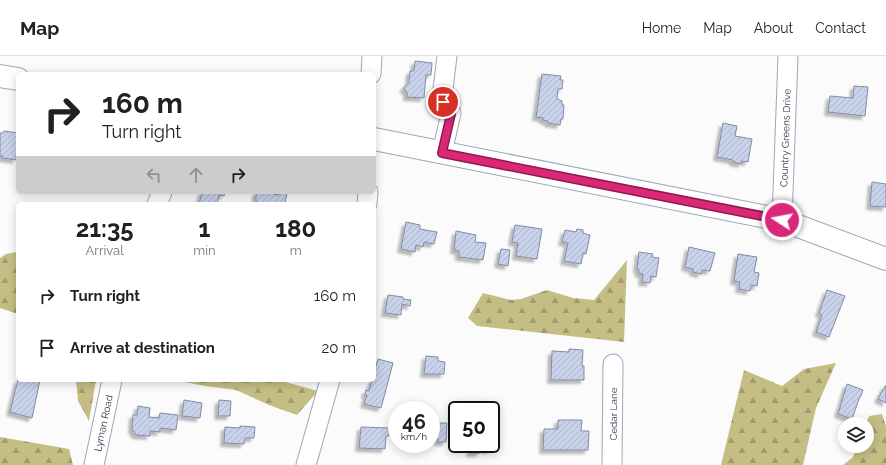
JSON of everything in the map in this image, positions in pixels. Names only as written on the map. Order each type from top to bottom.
[{"type":"main road","points":[[0,76],[16,79]]},
{"type":"main road","points":[[376,139],[782,220],[886,259]]},
{"type":"street","points":[[371,72],[372,56]]},
{"type":"street","points":[[442,153],[451,114],[444,105],[442,98],[447,56]]},
{"type":"street","name":"Country Greens Drive","points":[[782,220],[788,56]]},
{"type":"street","name":"Cedar Lane","points":[[612,465],[613,364]]},
{"type":"street","name":"Lyman Road","points":[[94,465],[112,382]]},
{"type":"street","points":[[306,465],[329,382]]},
{"type":"green space","points":[[16,252],[16,313],[0,308],[0,258],[6,254]]},
{"type":"green space","points":[[627,260],[624,342],[477,326],[468,318],[483,293],[511,300],[521,299],[547,290],[573,298],[594,300]]},
{"type":"green space","points":[[836,363],[816,408],[803,465],[721,465],[744,370],[782,386],[804,369]]},
{"type":"green space","points":[[76,382],[96,382],[89,421],[78,401]]},
{"type":"green space","points":[[184,382],[285,382],[318,391],[297,415],[269,405],[236,390]]},
{"type":"green space","points":[[882,414],[886,426],[886,465],[843,465],[853,457],[854,453],[874,453],[874,417],[869,416]]},
{"type":"green space","points":[[0,437],[69,449],[73,465],[0,465]]},
{"type":"building","points":[[415,61],[432,63],[431,75],[426,75],[424,98],[407,97],[407,92],[403,88],[409,83],[410,71],[414,71]]},
{"type":"building","points":[[542,74],[561,76],[560,80],[563,80],[562,89],[558,89],[557,99],[562,101],[562,105],[564,105],[563,119],[561,119],[560,125],[548,123],[548,121],[543,120],[543,118],[536,117]]},
{"type":"building","points":[[854,86],[868,87],[865,116],[828,112],[830,96],[853,98]]},
{"type":"building","points":[[723,123],[737,126],[735,136],[752,139],[748,162],[742,161],[741,164],[733,162],[733,160],[717,157]]},
{"type":"building","points":[[4,131],[16,133],[16,160],[3,158],[3,156],[0,156],[0,133],[3,133]]},
{"type":"building","points":[[872,182],[886,184],[886,207],[870,206]]},
{"type":"building","points":[[202,194],[224,194],[224,196],[219,195],[217,202],[200,202]]},
{"type":"building","points":[[256,194],[287,194],[285,202],[256,202]]},
{"type":"building","points":[[406,222],[420,225],[420,229],[437,232],[434,244],[424,242],[423,247],[416,245],[415,252],[401,249]]},
{"type":"building","points":[[515,225],[542,229],[537,259],[516,256],[518,243],[512,242]]},
{"type":"building","points":[[577,229],[583,230],[583,233],[590,235],[586,254],[583,253],[581,264],[564,261],[568,243],[562,242],[565,230],[576,232]]},
{"type":"building","points":[[456,231],[476,235],[475,242],[486,243],[483,260],[459,257],[459,251],[454,250]]},
{"type":"building","points":[[689,247],[715,253],[710,271],[702,270],[701,274],[693,272],[693,269],[685,267]]},
{"type":"building","points":[[501,249],[510,250],[508,266],[498,264]]},
{"type":"building","points":[[639,252],[653,254],[652,257],[659,258],[656,277],[651,276],[650,283],[642,282],[643,274],[639,274],[639,270],[637,269]]},
{"type":"building","points":[[738,254],[757,257],[754,272],[759,273],[757,286],[751,285],[750,291],[739,289],[740,282],[734,281]]},
{"type":"building","points":[[827,290],[845,296],[829,337],[816,332],[822,315],[819,313]]},
{"type":"building","points":[[388,295],[403,297],[403,299],[411,300],[410,306],[402,304],[401,315],[385,313]]},
{"type":"building","points":[[569,349],[583,350],[582,366],[584,366],[584,380],[551,380],[552,351],[569,352]]},
{"type":"building","points":[[426,356],[438,357],[438,361],[445,362],[444,374],[424,374]]},
{"type":"building","points":[[378,359],[393,363],[381,408],[364,404],[367,395],[365,395],[366,390],[369,391],[371,382],[376,382],[376,366]]},
{"type":"building","points":[[17,382],[40,382],[32,418],[10,412]]},
{"type":"building","points":[[847,384],[863,390],[853,417],[846,417],[838,414]]},
{"type":"building","points":[[886,386],[886,403],[878,399]]},
{"type":"building","points":[[184,400],[202,403],[200,418],[182,416]]},
{"type":"building","points":[[219,400],[231,401],[230,416],[218,416]]},
{"type":"building","points":[[138,406],[150,408],[149,417],[159,418],[160,413],[178,415],[176,430],[160,428],[160,432],[150,431],[150,436],[136,435],[132,429],[133,415],[137,415]]},
{"type":"building","points":[[558,420],[582,420],[581,431],[589,431],[588,450],[543,450],[544,429],[558,429]]},
{"type":"building","points":[[440,423],[447,423],[446,442],[440,442]]},
{"type":"building","points":[[240,426],[255,427],[254,438],[245,438],[244,444],[224,443],[225,427],[240,428]]},
{"type":"building","points":[[361,427],[388,428],[385,449],[359,448]]},
{"type":"route","points":[[443,102],[451,114],[442,153],[782,220]]}]
